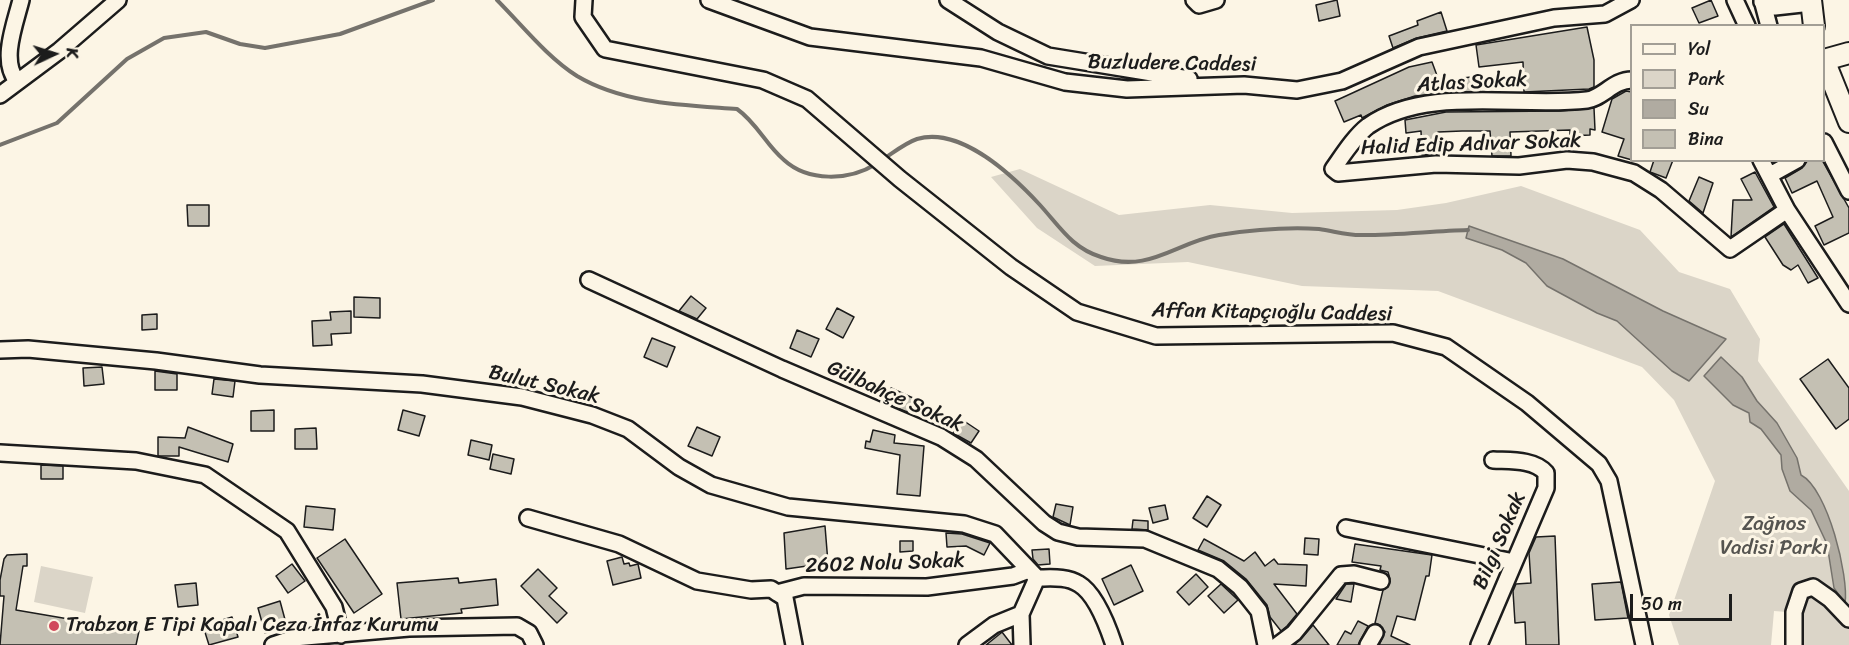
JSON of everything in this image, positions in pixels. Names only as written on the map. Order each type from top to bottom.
[{"type":"main road","points":[[1813,1],[1814,24]]},
{"type":"main road","points":[[1825,60],[1849,53]]},
{"type":"main road","points":[[1825,62],[1849,122]]},
{"type":"street","points":[[17,81],[10,74],[6,57],[21,0]]},
{"type":"street","points":[[0,95],[58,51],[117,0]]},
{"type":"street","name":"Affan Kitapçıoğlu Caddesi","points":[[584,0],[583,17],[605,49],[762,80],[807,99],[900,179],[1011,267],[1077,312],[1156,336],[1393,333],[1446,347],[1527,403],[1599,464],[1609,481],[1644,645]]},
{"type":"street","name":"Buzludere Caddesi","points":[[709,0],[810,37],[981,58],[1065,82],[1127,89],[1244,85],[1296,90],[1342,81],[1419,47],[1554,18],[1605,14],[1632,0]]},
{"type":"street","points":[[948,0],[998,33],[1048,56],[1189,79],[1206,86]]},
{"type":"street","points":[[1194,0],[1199,5],[1216,0]]},
{"type":"street","points":[[1735,0],[1746,24]]},
{"type":"street","points":[[1762,1],[1775,7],[1813,1]]},
{"type":"street","points":[[1762,1],[1768,24]]},
{"type":"street","name":"Atlas Sokak","points":[[1334,169],[1366,128],[1387,114],[1415,105],[1590,100],[1622,80],[1630,80]]},
{"type":"street","points":[[1825,147],[1849,191]]},
{"type":"street","name":"Halid Edip Adıvar Sokak","points":[[1334,169],[1338,173],[1436,164],[1519,166],[1567,160],[1593,162],[1634,173],[1661,190],[1730,249],[1787,210]]},
{"type":"street","points":[[1762,162],[1787,210],[1849,304]]},
{"type":"street","points":[[1770,175],[1793,162]]},
{"type":"street","name":"Gülbahçe Sokak","points":[[589,280],[782,369],[941,437],[976,459],[1044,523],[1058,532],[1078,537],[1145,539],[1218,569],[1240,587],[1259,611],[1266,645]]},
{"type":"street","name":"Bulut Sokak","points":[[0,350],[28,349],[75,353],[260,375],[422,384],[522,397],[592,415],[628,429],[679,467],[722,489],[788,507],[964,524],[995,534],[1033,574]]},
{"type":"street","points":[[0,453],[136,461],[205,475],[287,531],[334,607],[341,635]]},
{"type":"street","name":"Bilgi Sokak","points":[[1479,645],[1546,488],[1546,473],[1541,467],[1521,461],[1492,460]]},
{"type":"street","points":[[528,518],[619,544],[697,581],[751,590],[771,589],[785,598],[794,645]]},
{"type":"street","points":[[1346,528],[1514,562]]},
{"type":"street","points":[[1022,645],[1021,614],[1033,574]]},
{"type":"street","name":"2602 Nolu Sokak","points":[[777,593],[804,586],[927,587],[1033,574],[1061,578],[1080,584],[1104,617],[1114,645]]},
{"type":"street","points":[[1278,645],[1294,633],[1341,575],[1354,574],[1381,581]]},
{"type":"street","points":[[1794,645],[1794,612],[1801,591],[1813,587],[1830,599],[1849,620]]},
{"type":"street","points":[[967,645],[994,625],[1021,614]]},
{"type":"street","points":[[273,645],[294,638],[409,628],[517,626],[529,633],[535,645]]},
{"type":"green space","name":"Zağnos Vadisi Parkı","points":[[1020,169],[1119,215],[1210,205],[1292,213],[1397,210],[1446,203],[1521,186],[1640,230],[1679,272],[1730,289],[1760,339],[1758,361],[1849,491],[1849,645],[1787,645],[1787,612],[1774,611],[1771,645],[1679,645],[1669,615],[1715,481],[1674,400],[1642,367],[1438,291],[1302,286],[1188,262],[1095,266],[1037,228],[991,177]]},
{"type":"green space","points":[[41,566],[93,577],[85,613],[34,602]]},
{"type":"water","points":[[1469,226],[1563,259],[1663,311],[1726,339],[1689,381],[1672,371],[1617,321],[1547,286],[1526,263],[1502,250],[1466,238]]},
{"type":"water","points":[[1721,357],[1742,377],[1757,401],[1777,423],[1797,458],[1801,475],[1811,483],[1820,497],[1835,534],[1840,555],[1844,574],[1845,603],[1834,588],[1827,544],[1811,510],[1790,491],[1782,469],[1781,455],[1761,429],[1750,422],[1749,413],[1733,405],[1704,376]]},
{"type":"building","points":[[1337,0],[1340,16],[1319,21],[1316,5]]},
{"type":"building","points":[[1711,0],[1718,16],[1699,23],[1692,8]]},
{"type":"building","points":[[1441,12],[1447,31],[1417,38],[1393,48],[1389,36],[1418,25],[1417,21]]},
{"type":"building","points":[[1587,27],[1594,60],[1594,87],[1589,89],[1524,92],[1523,62],[1479,67],[1476,45]]},
{"type":"building","points":[[1432,62],[1439,81],[1479,76],[1480,91],[1415,96],[1387,105],[1362,118],[1361,115],[1344,122],[1335,101],[1409,67]]},
{"type":"building","points":[[1626,91],[1630,92],[1630,159],[1618,156],[1624,139],[1602,132],[1612,99]]},
{"type":"building","points":[[1594,108],[1595,130],[1590,129],[1590,135],[1570,136],[1570,130],[1510,132],[1511,156],[1492,156],[1490,131],[1438,132],[1440,154],[1422,155],[1421,131],[1406,133],[1405,120],[1446,112],[1560,111]]},
{"type":"building","points":[[1653,162],[1672,162],[1666,178],[1650,172]]},
{"type":"building","points":[[1806,162],[1823,162],[1849,208],[1849,233],[1824,245],[1815,226],[1833,217],[1817,181],[1792,193],[1785,178],[1802,168]]},
{"type":"building","points":[[1755,172],[1774,207],[1731,237],[1733,200],[1752,200],[1741,179]]},
{"type":"building","points":[[1699,177],[1713,183],[1703,213],[1689,201]]},
{"type":"building","points":[[187,205],[209,205],[209,226],[188,226]]},
{"type":"building","points":[[1784,224],[1818,278],[1808,283],[1798,265],[1791,270],[1783,265],[1765,237]]},
{"type":"building","points":[[691,296],[706,308],[697,319],[679,311]]},
{"type":"building","points":[[354,297],[380,298],[380,318],[354,317]]},
{"type":"building","points":[[837,308],[854,317],[843,338],[826,329]]},
{"type":"building","points":[[351,311],[351,333],[331,334],[332,345],[313,346],[312,321],[331,320],[330,312]]},
{"type":"building","points":[[157,314],[157,329],[142,330],[142,315]]},
{"type":"building","points":[[797,330],[819,339],[811,357],[790,348]]},
{"type":"building","points":[[652,338],[675,347],[667,367],[644,357]]},
{"type":"building","points":[[1828,359],[1849,388],[1849,419],[1836,429],[1800,379]]},
{"type":"building","points":[[102,367],[104,384],[84,386],[83,368]]},
{"type":"building","points":[[155,371],[177,374],[177,390],[155,390]]},
{"type":"building","points":[[214,379],[235,381],[233,397],[212,394]]},
{"type":"building","points":[[891,388],[913,398],[907,412],[885,403]]},
{"type":"building","points":[[274,410],[274,431],[251,431],[251,411]]},
{"type":"building","points":[[403,410],[425,416],[419,436],[398,430]]},
{"type":"building","points":[[961,419],[979,431],[971,443],[953,433]]},
{"type":"building","points":[[188,427],[233,444],[228,462],[179,447],[179,456],[158,456],[158,437],[185,438]]},
{"type":"building","points":[[697,427],[720,437],[712,456],[688,446]]},
{"type":"building","points":[[316,428],[317,449],[295,449],[295,429]]},
{"type":"building","points":[[873,430],[895,435],[894,443],[924,446],[920,496],[897,494],[900,455],[865,448],[866,441],[870,442]]},
{"type":"building","points":[[471,440],[492,445],[489,460],[468,455]]},
{"type":"building","points":[[493,454],[514,459],[511,474],[490,469]]},
{"type":"building","points":[[41,465],[63,466],[63,479],[41,479]]},
{"type":"building","points":[[1207,496],[1221,505],[1207,527],[1193,518]]},
{"type":"building","points":[[1056,504],[1073,507],[1070,525],[1053,517]]},
{"type":"building","points":[[1165,505],[1168,519],[1153,523],[1149,508]]},
{"type":"building","points":[[306,506],[335,509],[333,530],[304,527]]},
{"type":"building","points":[[1133,520],[1148,521],[1148,530],[1132,529]]},
{"type":"building","points":[[825,526],[828,563],[786,569],[784,533]]},
{"type":"building","points":[[946,533],[962,534],[990,543],[984,555],[966,546],[947,547]]},
{"type":"building","points":[[1555,536],[1559,645],[1526,645],[1525,622],[1515,623],[1513,591],[1516,584],[1531,583],[1529,553],[1536,537]]},
{"type":"building","points":[[1305,538],[1319,539],[1318,555],[1304,554]]},
{"type":"building","points":[[345,539],[382,594],[354,613],[317,558]]},
{"type":"building","points":[[1204,539],[1244,561],[1255,552],[1265,566],[1274,559],[1278,564],[1307,565],[1306,586],[1274,584],[1297,614],[1287,626],[1281,631],[1270,617],[1267,605],[1246,579],[1224,561],[1198,550]]},
{"type":"building","points":[[900,541],[913,541],[913,551],[900,552]]},
{"type":"building","points":[[1355,544],[1432,555],[1429,576],[1426,576],[1415,620],[1397,616],[1391,636],[1410,645],[1379,645],[1385,632],[1380,625],[1375,623],[1383,590],[1388,587],[1390,579],[1388,572],[1380,570],[1381,566],[1352,562]]},
{"type":"building","points":[[1049,549],[1050,564],[1038,565],[1033,559],[1032,550]]},
{"type":"building","name":"Trabzon E Tipi Kapalı Ceza İnfaz Kurumu","points":[[27,554],[27,566],[23,566],[16,610],[139,631],[136,645],[0,645],[4,596],[0,596],[0,580],[4,559],[7,555]]},
{"type":"building","points":[[622,557],[624,564],[629,563],[630,566],[638,564],[641,578],[613,585],[607,561]]},
{"type":"building","points":[[292,564],[305,581],[288,593],[276,576]]},
{"type":"building","points":[[1131,565],[1143,591],[1114,605],[1102,579]]},
{"type":"building","points":[[538,569],[557,588],[549,596],[567,613],[557,623],[521,586]]},
{"type":"building","points":[[1196,574],[1208,587],[1189,605],[1177,592]]},
{"type":"building","points":[[458,578],[459,583],[496,579],[498,605],[461,609],[462,613],[401,619],[397,583]]},
{"type":"building","points":[[1621,582],[1628,618],[1595,620],[1592,584]]},
{"type":"building","points":[[196,583],[198,605],[178,607],[175,585]]},
{"type":"building","points":[[1221,584],[1238,600],[1224,613],[1208,596]]},
{"type":"building","points":[[1346,584],[1354,584],[1351,602],[1336,599]]},
{"type":"building","points":[[280,601],[287,627],[265,633],[258,608]]},
{"type":"building","points":[[232,617],[238,637],[209,645],[203,626]]},
{"type":"building","points":[[1358,621],[1368,626],[1358,645],[1337,645],[1345,631],[1351,634]]},
{"type":"building","points":[[1313,625],[1329,645],[1294,645],[1301,639]]},
{"type":"building","points":[[1001,633],[1012,645],[986,645]]},
{"type":"waterway","points":[[0,145],[57,123],[127,59],[164,38],[206,32],[240,44],[265,48],[340,34],[433,0]]},
{"type":"waterway","points":[[497,0],[555,60],[577,76],[595,85],[634,98],[655,102],[737,109],[784,160],[805,172],[829,177],[841,176],[854,174],[876,164]]},
{"type":"waterway","points":[[882,160],[917,139],[934,137],[951,140],[968,147],[1001,168],[1016,181],[1074,242],[1091,253],[1118,261],[1134,262],[1148,259],[1204,239],[1256,230],[1319,229],[1358,235],[1468,230]]},
{"type":"place","name":"Trabzon E Tipi Kapalı Ceza İnfaz Kurumu","points":[[54,626]]}]
